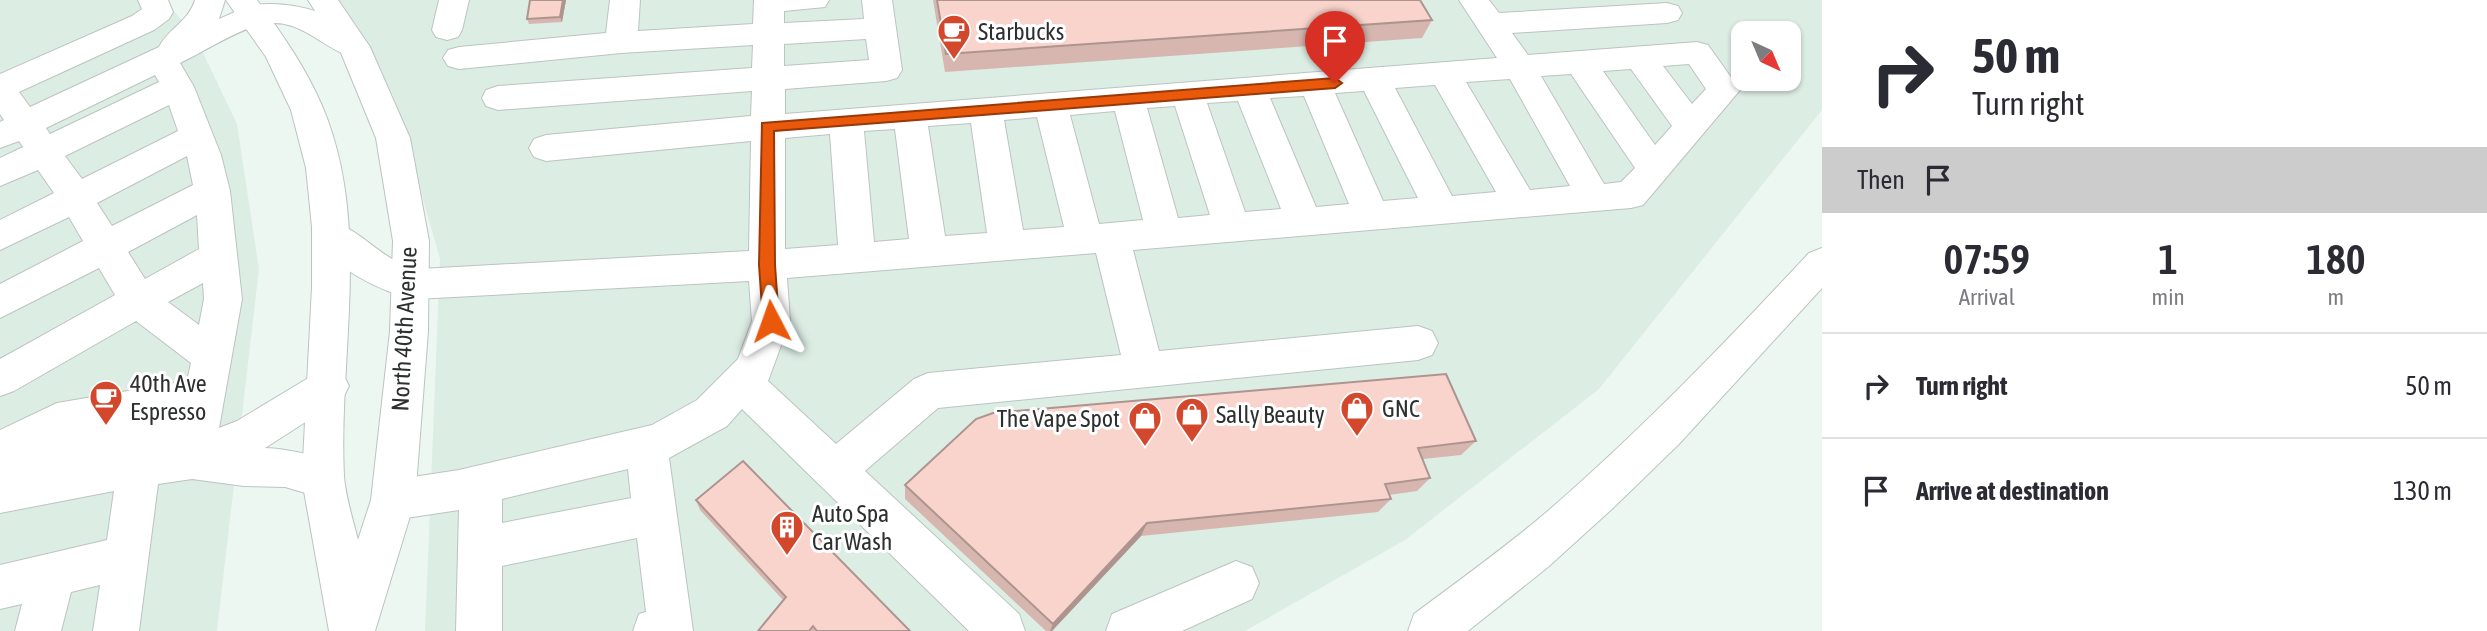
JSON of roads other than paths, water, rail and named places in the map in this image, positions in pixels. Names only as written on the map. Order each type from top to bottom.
[{"type":"main road","points":[[121,32],[127,10],[124,0]]},
{"type":"main road","points":[[153,0],[158,12],[0,88],[22,137],[76,198],[138,301],[210,355]]},
{"type":"main road","points":[[170,73],[206,16],[210,0]]},
{"type":"main road","name":"North 40th Avenue","points":[[323,0],[354,47],[393,138],[411,241],[411,284],[393,500],[352,630]]},
{"type":"main road","points":[[454,0],[453,44],[621,42],[769,12],[814,0]]},
{"type":"main road","points":[[621,42],[625,0]]},
{"type":"main road","points":[[170,73],[252,5],[302,16],[325,26],[354,47]]},
{"type":"main road","name":"North 40th Avenue","points":[[252,5],[297,82],[321,150],[332,235],[329,386],[323,478],[352,630]]},
{"type":"main road","points":[[332,235],[369,265],[411,284],[767,265],[1631,195],[1724,90],[1662,7],[1482,12]]},
{"type":"main road","points":[[769,12],[879,14],[886,70],[901,116],[929,251]]},
{"type":"main road","points":[[393,500],[481,485],[660,442],[712,413],[754,369],[771,321],[767,265],[769,12]]},
{"type":"main road","points":[[1482,12],[1520,68],[1594,198]]},
{"type":"main road","points":[[0,173],[22,137],[170,73],[220,44],[256,43],[273,49],[284,58]]},
{"type":"main road","points":[[546,148],[767,127],[1698,53]]},
{"type":"main road","points":[[1640,58],[1691,127]]},
{"type":"main road","points":[[1580,63],[1654,169]]},
{"type":"main road","points":[[498,98],[886,70]]},
{"type":"main road","points":[[0,493],[139,467],[197,426],[223,299],[212,191],[198,136],[170,73]]},
{"type":"main road","points":[[1446,75],[1520,204]]},
{"type":"main road","points":[[1375,80],[1442,210]]},
{"type":"main road","points":[[1315,85],[1372,216]]},
{"type":"main road","points":[[1250,90],[1304,221]]},
{"type":"main road","points":[[1186,94],[1232,227]]},
{"type":"main road","points":[[1128,99],[1164,233]]},
{"type":"main road","points":[[1051,105],[1144,370]]},
{"type":"main road","points":[[986,110],[1007,245]]},
{"type":"main road","points":[[846,121],[857,257]]},
{"type":"main road","points":[[0,236],[198,136]]},
{"type":"main road","points":[[0,302],[212,191]]},
{"type":"main road","points":[[0,379],[218,256]]},
{"type":"main road","points":[[1431,631],[1563,526],[1643,452],[1735,360],[1822,263]]},
{"type":"main road","points":[[835,471],[928,391],[1418,343]]},
{"type":"main road","points":[[742,382],[1002,631]]},
{"type":"main road","points":[[0,451],[57,421],[197,426],[252,434],[329,386]]},
{"type":"main road","points":[[0,464],[197,426]]},
{"type":"main road","points":[[197,426],[244,467],[285,468],[323,478]]},
{"type":"main road","points":[[646,446],[671,628],[656,631]]},
{"type":"main road","points":[[116,631],[139,467]]},
{"type":"main road","points":[[479,631],[481,485]]},
{"type":"main road","points":[[480,549],[655,514]]},
{"type":"main road","points":[[0,587],[126,557]]},
{"type":"main road","points":[[38,631],[52,575]]},
{"type":"main road","points":[[1129,631],[1237,583]]},
{"type":"place","name":"Starbucks","points":[[954,61]]},
{"type":"place","name":"40th Ave Espresso","points":[[106,427]]},
{"type":"place","name":"GNC","points":[[1357,438]]},
{"type":"place","name":"Sally Beauty","points":[[1192,444]]},
{"type":"place","name":"The Vape Spot","points":[[1145,448]]},
{"type":"place","name":"Auto Spa Car Wash","points":[[787,557]]}]
